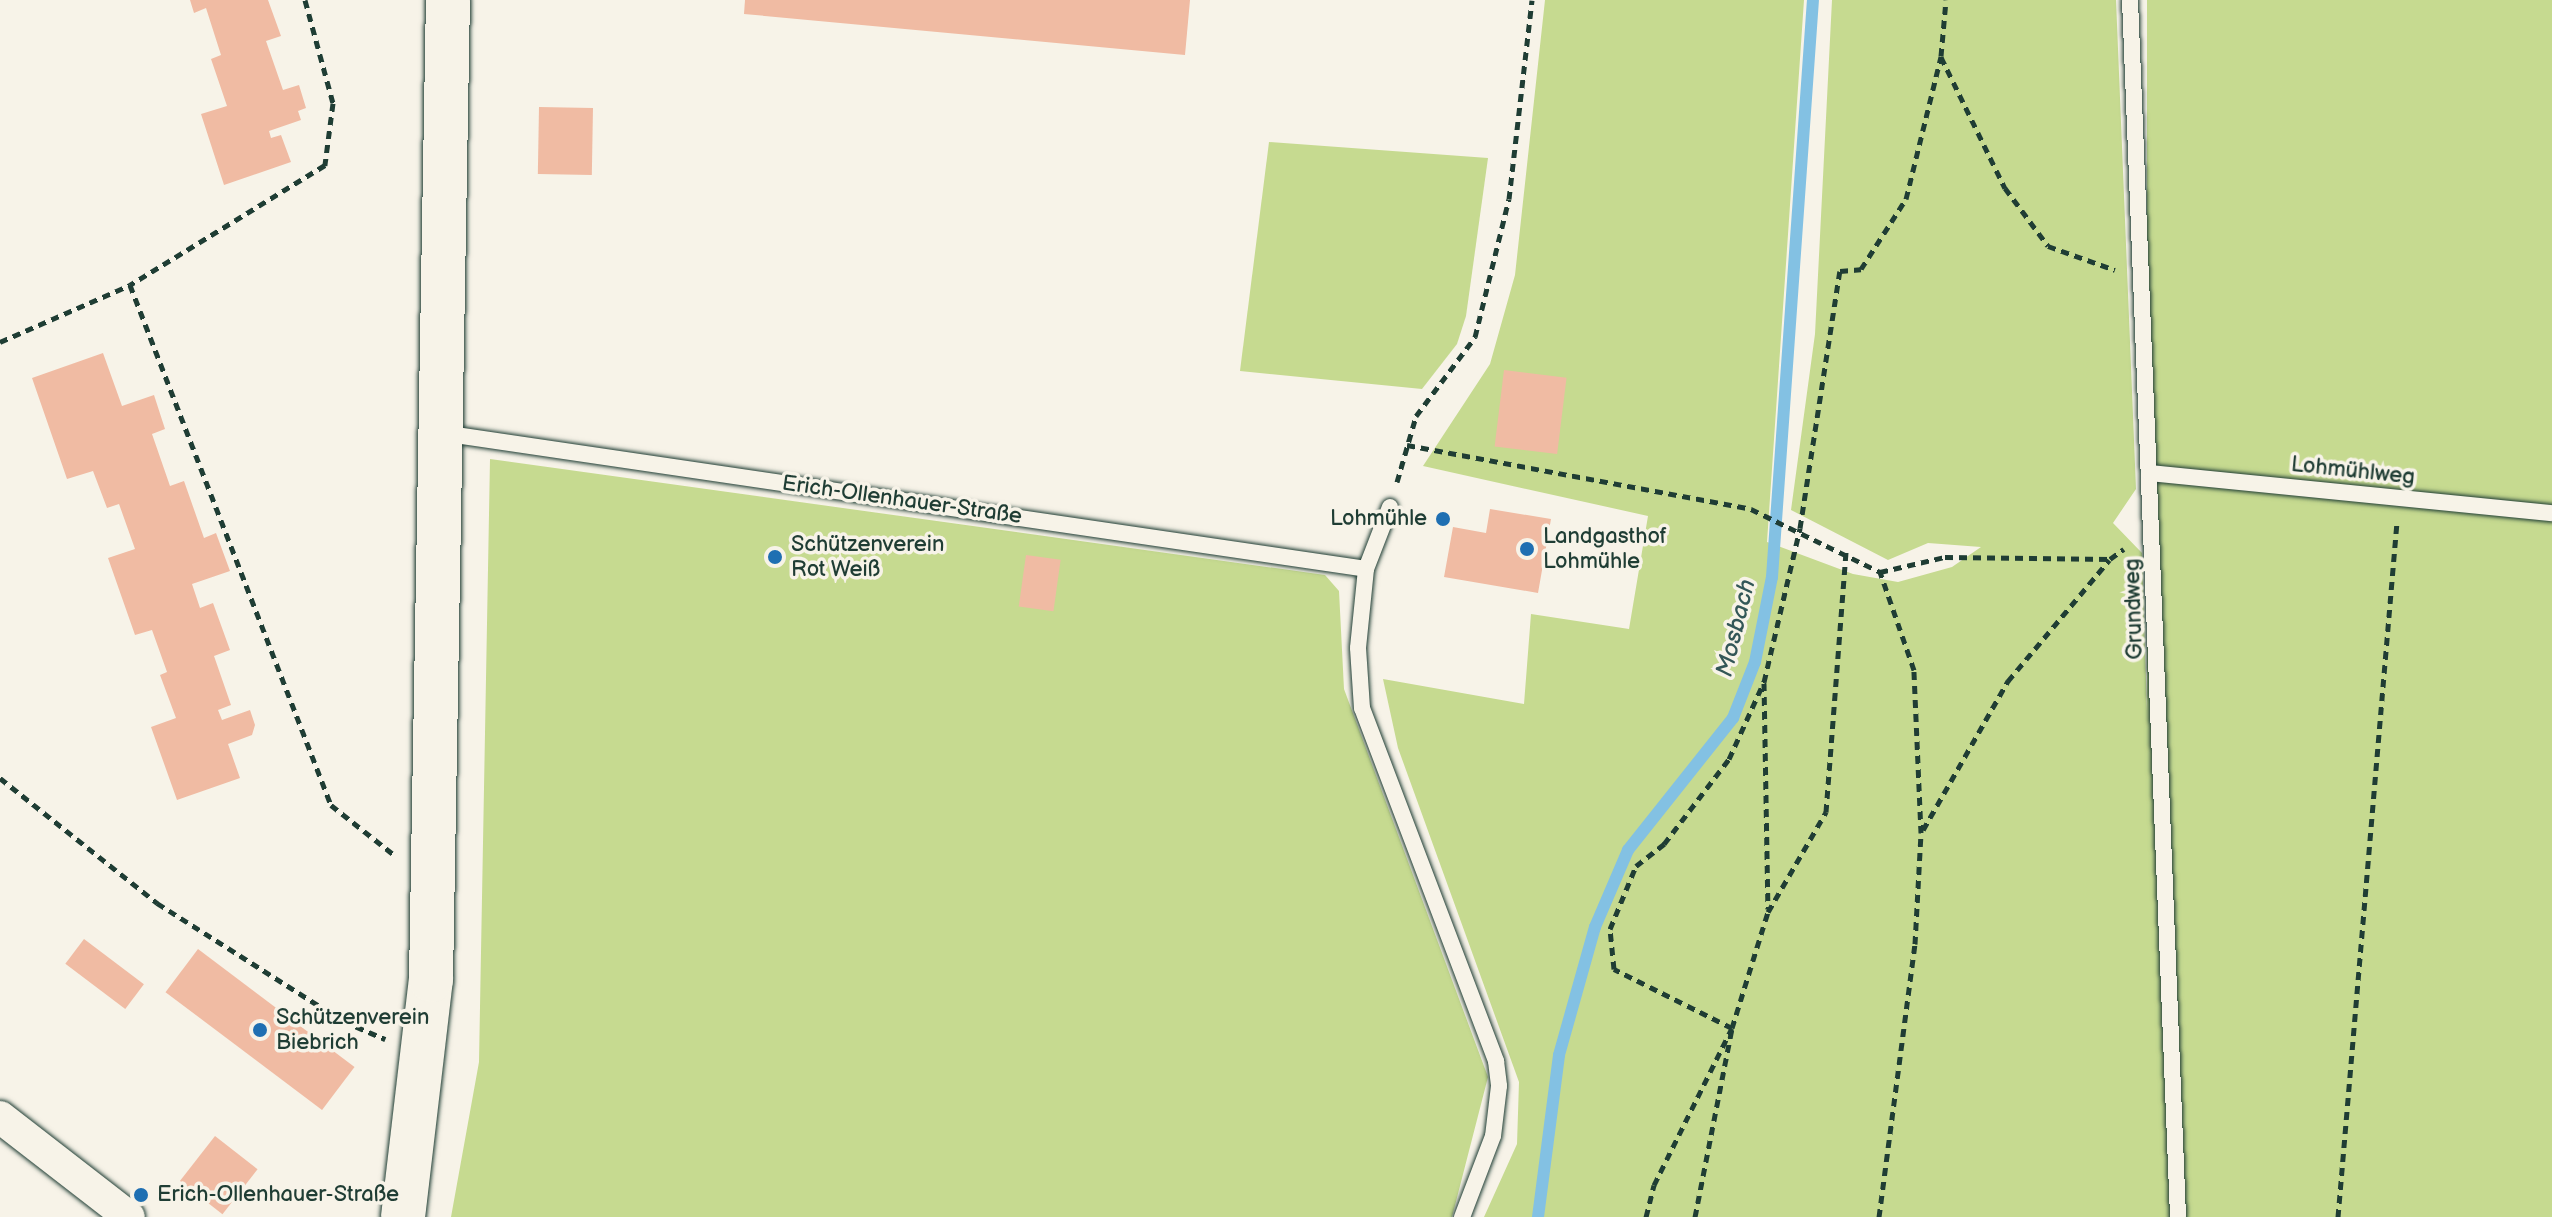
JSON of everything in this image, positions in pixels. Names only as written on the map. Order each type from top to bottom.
[{"type":"street","points":[[403,1217],[426,1052],[448,0]]},
{"type":"street","points":[[0,1117],[129,1217]]},
{"type":"lane","name":"Grundweg","points":[[2130,0],[2154,527],[2178,1217]]},
{"type":"lane","name":"Erich-Ollenhauer-Straße","points":[[439,432],[1366,569]]},
{"type":"lane","name":"Lohmühlweg","points":[[2150,473],[2552,513]]},
{"type":"lane","points":[[1390,507],[1366,569],[1362,708],[1496,1061],[1493,1136],[1462,1217]]},
{"type":"path","points":[[0,342],[130,285],[325,165],[333,103],[305,0]]},
{"type":"path","points":[[1390,507],[1416,416],[1475,337],[1509,199],[1532,0]]},
{"type":"path","points":[[1732,1028],[1614,969],[1610,929],[1636,866],[1664,844],[1729,759],[1764,682],[1800,528],[1840,271],[1861,269],[1906,199],[1941,56],[1946,0]]},
{"type":"path","points":[[1941,56],[2005,188],[2048,246],[2106,269],[2140,271]]},
{"type":"path","points":[[130,285],[331,805],[380,849],[431,868]]},
{"type":"path","points":[[1407,445],[1751,509],[1790,523],[1880,572],[1914,670],[1921,833],[1915,944],[1879,1217]]},
{"type":"path","points":[[2338,1217],[2399,497]]},
{"type":"path","points":[[1921,833],[2008,681],[2110,559],[2154,527]]},
{"type":"path","points":[[1695,1217],[1732,1028],[1768,912],[1826,812],[1846,552]]},
{"type":"path","points":[[1880,572],[1945,557],[2110,559]]},
{"type":"path","points":[[1764,682],[1768,912]]},
{"type":"path","points":[[0,778],[157,903],[343,1021],[426,1052]]},
{"type":"path","points":[[1646,1217],[1654,1185],[1732,1028]]},
{"type":"green space","points":[[1545,0],[1804,0],[1767,542],[1853,574],[1898,582],[1952,567],[1981,547],[1928,543],[1888,560],[1791,510],[1815,334],[1832,0],[2116,0],[2136,489],[2113,523],[2142,553],[2163,1217],[1484,1217],[1517,1144],[1519,1082],[1398,748],[1383,679],[1524,704],[1531,614],[1629,629],[1648,516],[1423,466],[1490,364],[1515,275]]},
{"type":"green space","points":[[2147,0],[2552,0],[2552,1217],[2147,1217]]},
{"type":"green space","points":[[1269,142],[1488,158],[1466,316],[1457,344],[1422,389],[1240,371]]},
{"type":"green space","points":[[490,459],[1325,575],[1339,591],[1344,689],[1488,1077],[1452,1217],[451,1217],[479,1062]]},
{"type":"building","points":[[190,0],[268,0],[281,36],[266,41],[283,90],[299,85],[306,108],[298,111],[301,120],[269,131],[271,138],[281,135],[291,162],[224,185],[201,114],[227,106],[211,59],[221,55],[206,8],[194,13]]},
{"type":"building","points":[[745,0],[1190,0],[1185,55],[744,14]]},
{"type":"building","points":[[539,107],[593,108],[592,175],[538,174]]},
{"type":"building","points":[[103,353],[122,406],[154,395],[165,429],[152,434],[170,486],[184,481],[204,538],[216,533],[230,571],[192,584],[200,608],[213,603],[230,650],[214,656],[231,705],[218,710],[222,720],[250,710],[255,725],[252,735],[228,744],[240,778],[177,800],[151,727],[176,718],[160,675],[167,672],[152,630],[135,635],[108,558],[135,549],[119,504],[107,508],[93,471],[67,479],[32,378]]},
{"type":"building","points":[[1504,370],[1567,378],[1557,454],[1495,446]]},
{"type":"building","points":[[1490,509],[1551,519],[1538,593],[1444,577],[1453,527],[1486,533]]},
{"type":"building","points":[[1026,555],[1061,560],[1053,611],[1019,606]]},
{"type":"building","points":[[84,939],[144,984],[125,1009],[65,964]]},
{"type":"building","name":"Schützenverein Biebrich","points":[[198,949],[355,1067],[322,1110],[166,992]]},
{"type":"building","points":[[215,1136],[258,1169],[222,1214],[180,1181]]},
{"type":"waterway","name":"Mosbach","points":[[1538,1217],[1559,1055],[1595,927],[1628,850],[1733,718],[1755,662],[1772,577],[1813,0]]},
{"type":"place","name":"Lohmühle","points":[[1443,519]]},
{"type":"place","name":"Landgasthof Lohmühle","points":[[1527,549]]},
{"type":"place","name":"Schützenverein Rot Weiß","points":[[775,557]]},
{"type":"place","name":"Schützenverein Biebrich","points":[[260,1030]]},
{"type":"place","name":"Erich-Ollenhauer-Straße","points":[[141,1195]]}]
